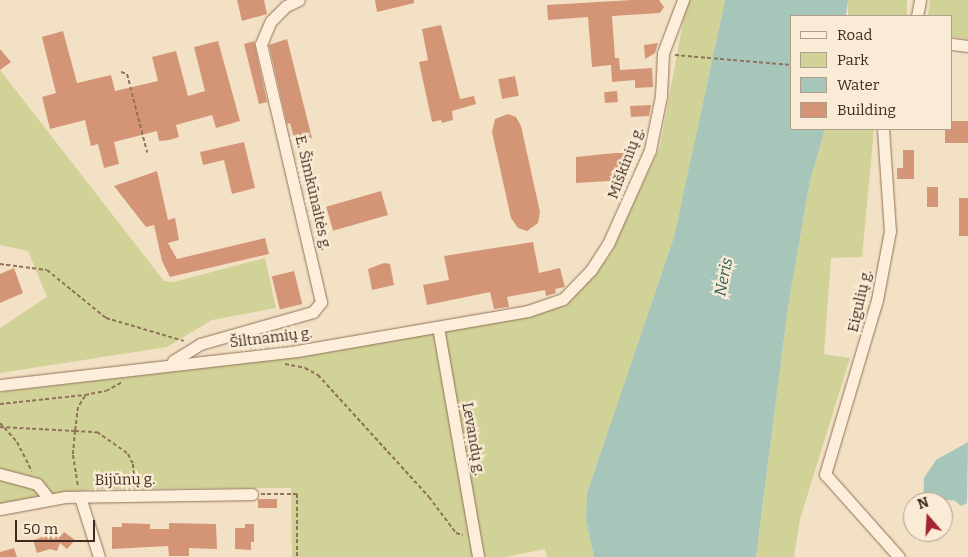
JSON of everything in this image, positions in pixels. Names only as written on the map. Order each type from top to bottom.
[{"type":"street","name":"E. Šimkūnaitės g.","points":[[200,344],[313,312],[322,302],[261,44],[270,21],[286,6],[299,0]]},
{"type":"street","name":"Miškinių g.","points":[[543,307],[563,299],[591,270],[608,244],[632,193],[655,131],[661,96],[663,53],[683,0]]},
{"type":"street","points":[[917,15],[920,0]]},
{"type":"street","points":[[953,44],[968,46]]},
{"type":"street","name":"Eigulių g.","points":[[883,130],[890,230],[877,300],[825,474],[899,557]]},
{"type":"street","name":"Šiltnamių g.","points":[[0,386],[136,368],[297,351],[543,307]]},
{"type":"street","name":"Levandų g.","points":[[438,327],[478,557]]},
{"type":"street","points":[[170,364],[200,344]]},
{"type":"street","points":[[0,474],[38,484],[49,499]]},
{"type":"street","name":"Bijūnų g.","points":[[0,509],[49,499],[80,497],[134,494],[252,494]]},
{"type":"street","points":[[80,497],[99,557]]},
{"type":"path","points":[[685,56],[790,65]]},
{"type":"path","points":[[121,72],[127,74],[148,152]]},
{"type":"path","points":[[0,264],[47,270],[106,318],[200,344]]},
{"type":"path","points":[[282,363],[305,368],[318,375],[428,497],[456,533],[474,536]]},
{"type":"path","points":[[0,404],[85,396],[106,391],[121,383],[136,368]]},
{"type":"path","points":[[80,497],[73,455],[78,407],[85,396]]},
{"type":"path","points":[[0,423],[1,427],[17,442],[38,484]]},
{"type":"path","points":[[1,427],[97,432],[128,454],[134,464],[134,494]]},
{"type":"path","points":[[252,494],[297,494],[297,557]]},
{"type":"green space","points":[[687,0],[725,0],[674,237],[587,493],[586,520],[594,557],[547,557],[545,549],[505,557],[292,557],[291,488],[92,489],[0,504],[0,392],[293,357],[531,314],[571,297],[609,257],[660,146]]},
{"type":"green space","points":[[848,0],[907,0],[907,15],[848,15]]},
{"type":"green space","points":[[930,0],[968,0],[968,39],[953,37],[953,15],[928,15]]},
{"type":"green space","points":[[0,70],[164,281],[174,282],[265,258],[276,308],[212,320],[167,347],[0,373],[0,328],[47,297],[28,251],[0,245]]},
{"type":"green space","points":[[825,130],[874,130],[862,257],[831,258],[824,354],[850,358],[800,519],[794,557],[756,557],[788,307],[810,181]]},
{"type":"water","name":"Neris","points":[[725,0],[848,0],[846,15],[790,15],[790,130],[825,130],[810,181],[788,307],[756,557],[594,557],[586,520],[587,493],[674,237]]},
{"type":"water","points":[[968,442],[967,503],[961,506],[953,500],[953,492],[923,492],[924,478],[936,460]]},
{"type":"building","points":[[237,0],[264,0],[267,14],[242,21]]},
{"type":"building","points":[[375,0],[414,0],[414,3],[377,12]]},
{"type":"building","points":[[659,0],[664,7],[660,13],[612,16],[615,58],[619,58],[620,70],[652,68],[653,87],[635,88],[635,80],[612,82],[611,65],[592,67],[588,17],[548,20],[547,5]]},
{"type":"building","points":[[441,25],[460,99],[474,96],[476,104],[452,111],[453,120],[442,123],[441,120],[432,122],[419,62],[428,60],[422,29]]},
{"type":"building","points":[[63,31],[77,83],[111,75],[115,91],[158,81],[152,57],[176,51],[188,96],[205,91],[194,47],[218,41],[240,121],[216,128],[212,115],[176,125],[179,137],[169,140],[159,141],[157,131],[114,142],[119,164],[104,168],[98,144],[91,146],[85,120],[50,129],[42,97],[56,93],[42,37]]},
{"type":"building","points":[[287,39],[312,138],[295,142],[290,123],[287,124],[269,45]]},
{"type":"building","points":[[254,41],[267,102],[259,104],[244,44]]},
{"type":"building","points":[[658,43],[655,53],[645,59],[644,45]]},
{"type":"building","points":[[0,49],[11,62],[0,70]]},
{"type":"building","points":[[515,76],[519,96],[502,99],[498,79]]},
{"type":"building","points":[[617,91],[618,102],[605,103],[604,92]]},
{"type":"building","points":[[651,105],[649,116],[631,117],[630,106]]},
{"type":"building","points":[[508,114],[516,117],[521,126],[540,212],[538,223],[527,231],[518,228],[511,218],[492,132],[495,119]]},
{"type":"building","points":[[953,121],[968,121],[968,143],[945,143],[945,130],[953,130]]},
{"type":"building","points":[[244,142],[255,188],[232,194],[224,160],[203,165],[200,152]]},
{"type":"building","points":[[903,150],[914,150],[914,179],[897,179],[897,168],[903,168]]},
{"type":"building","points":[[625,153],[625,180],[576,183],[576,157]]},
{"type":"building","points":[[157,171],[168,220],[175,218],[179,240],[168,243],[177,259],[265,238],[269,254],[170,277],[162,261],[154,225],[146,227],[114,186]]},
{"type":"building","points":[[927,187],[938,187],[938,207],[927,207]]},
{"type":"building","points":[[381,191],[388,215],[333,231],[326,207]]},
{"type":"building","points":[[959,198],[968,198],[968,236],[959,236]]},
{"type":"building","points":[[533,242],[539,273],[560,268],[565,287],[555,289],[556,293],[546,296],[545,290],[507,297],[509,307],[494,309],[490,292],[427,305],[423,285],[449,280],[444,256]]},
{"type":"building","points":[[384,263],[390,264],[394,285],[372,290],[368,269]]},
{"type":"building","points":[[14,268],[23,293],[0,303],[0,274]]},
{"type":"building","points":[[294,271],[302,304],[280,310],[272,277]]},
{"type":"building","points":[[258,499],[277,499],[277,508],[258,508]]},
{"type":"building","points":[[122,523],[150,524],[150,529],[169,529],[169,523],[216,524],[217,549],[189,548],[189,556],[169,556],[168,546],[112,549],[112,527],[122,527]]},
{"type":"building","points":[[245,524],[254,524],[254,542],[251,542],[251,550],[235,549],[235,528],[245,528]]},
{"type":"building","points":[[64,532],[75,540],[67,549],[60,543],[57,551],[50,549],[37,553],[33,540],[50,535],[60,537]]},
{"type":"building","points":[[14,548],[17,557],[0,557],[0,552]]}]
